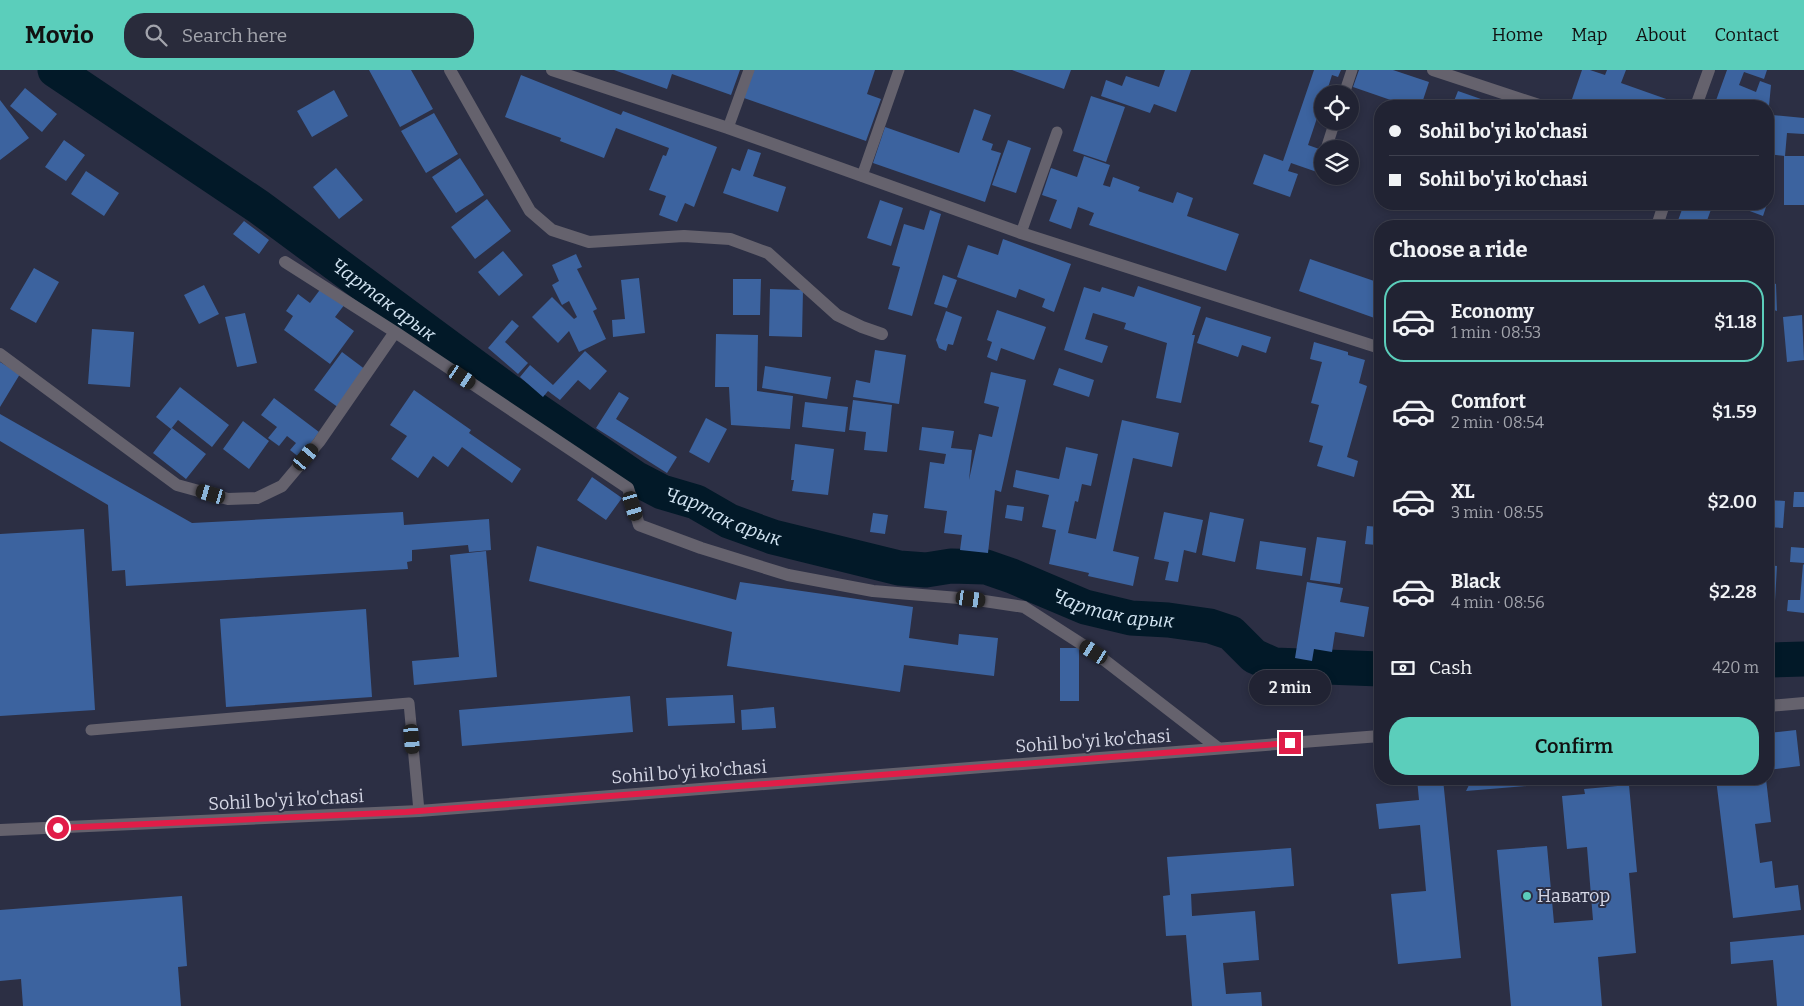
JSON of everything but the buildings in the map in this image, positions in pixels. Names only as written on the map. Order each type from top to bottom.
[{"type":"street","points":[[450,70],[530,211],[552,230],[589,242],[684,236],[730,239],[768,253],[837,315],[862,328],[882,334]]},
{"type":"street","points":[[552,70],[728,128],[1021,233],[1374,346]]},
{"type":"street","points":[[1433,70],[1524,100]]},
{"type":"street","points":[[1698,100],[1709,70]]},
{"type":"street","points":[[285,262],[395,332],[628,488],[639,525],[701,548],[788,575],[873,591],[971,599],[1024,607],[1094,652],[1218,748]]},
{"type":"street","points":[[0,354],[177,485],[228,499],[257,498],[282,486],[319,442],[395,332]]},
{"type":"street","points":[[1774,706],[1804,703]]},
{"type":"street","name":"Sohil bo'yi ko'chasi","points":[[0,830],[419,811],[1374,736]]},
{"type":"lane","points":[[728,128],[750,70]]},
{"type":"lane","points":[[862,176],[899,70]]},
{"type":"lane","points":[[1347,85],[1352,70]]},
{"type":"lane","points":[[1021,233],[1056,132]]},
{"type":"lane","points":[[91,730],[409,703],[419,811]]},
{"type":"waterway","name":"Чартак арык","points":[[55,70],[259,207],[508,391],[635,478],[662,492],[696,502],[729,521],[773,537],[899,568],[926,570],[951,566],[986,567],[1085,607],[1131,618],[1168,620],[1210,626],[1231,633],[1254,656],[1274,665],[1374,669]]},
{"type":"waterway","name":"Чартак арык","points":[[1774,660],[1804,659]]},
{"type":"place","name":"Наватор","points":[[1527,896]]},
{"type":"route","points":[[58,828],[406,812],[1290,743]]}]
